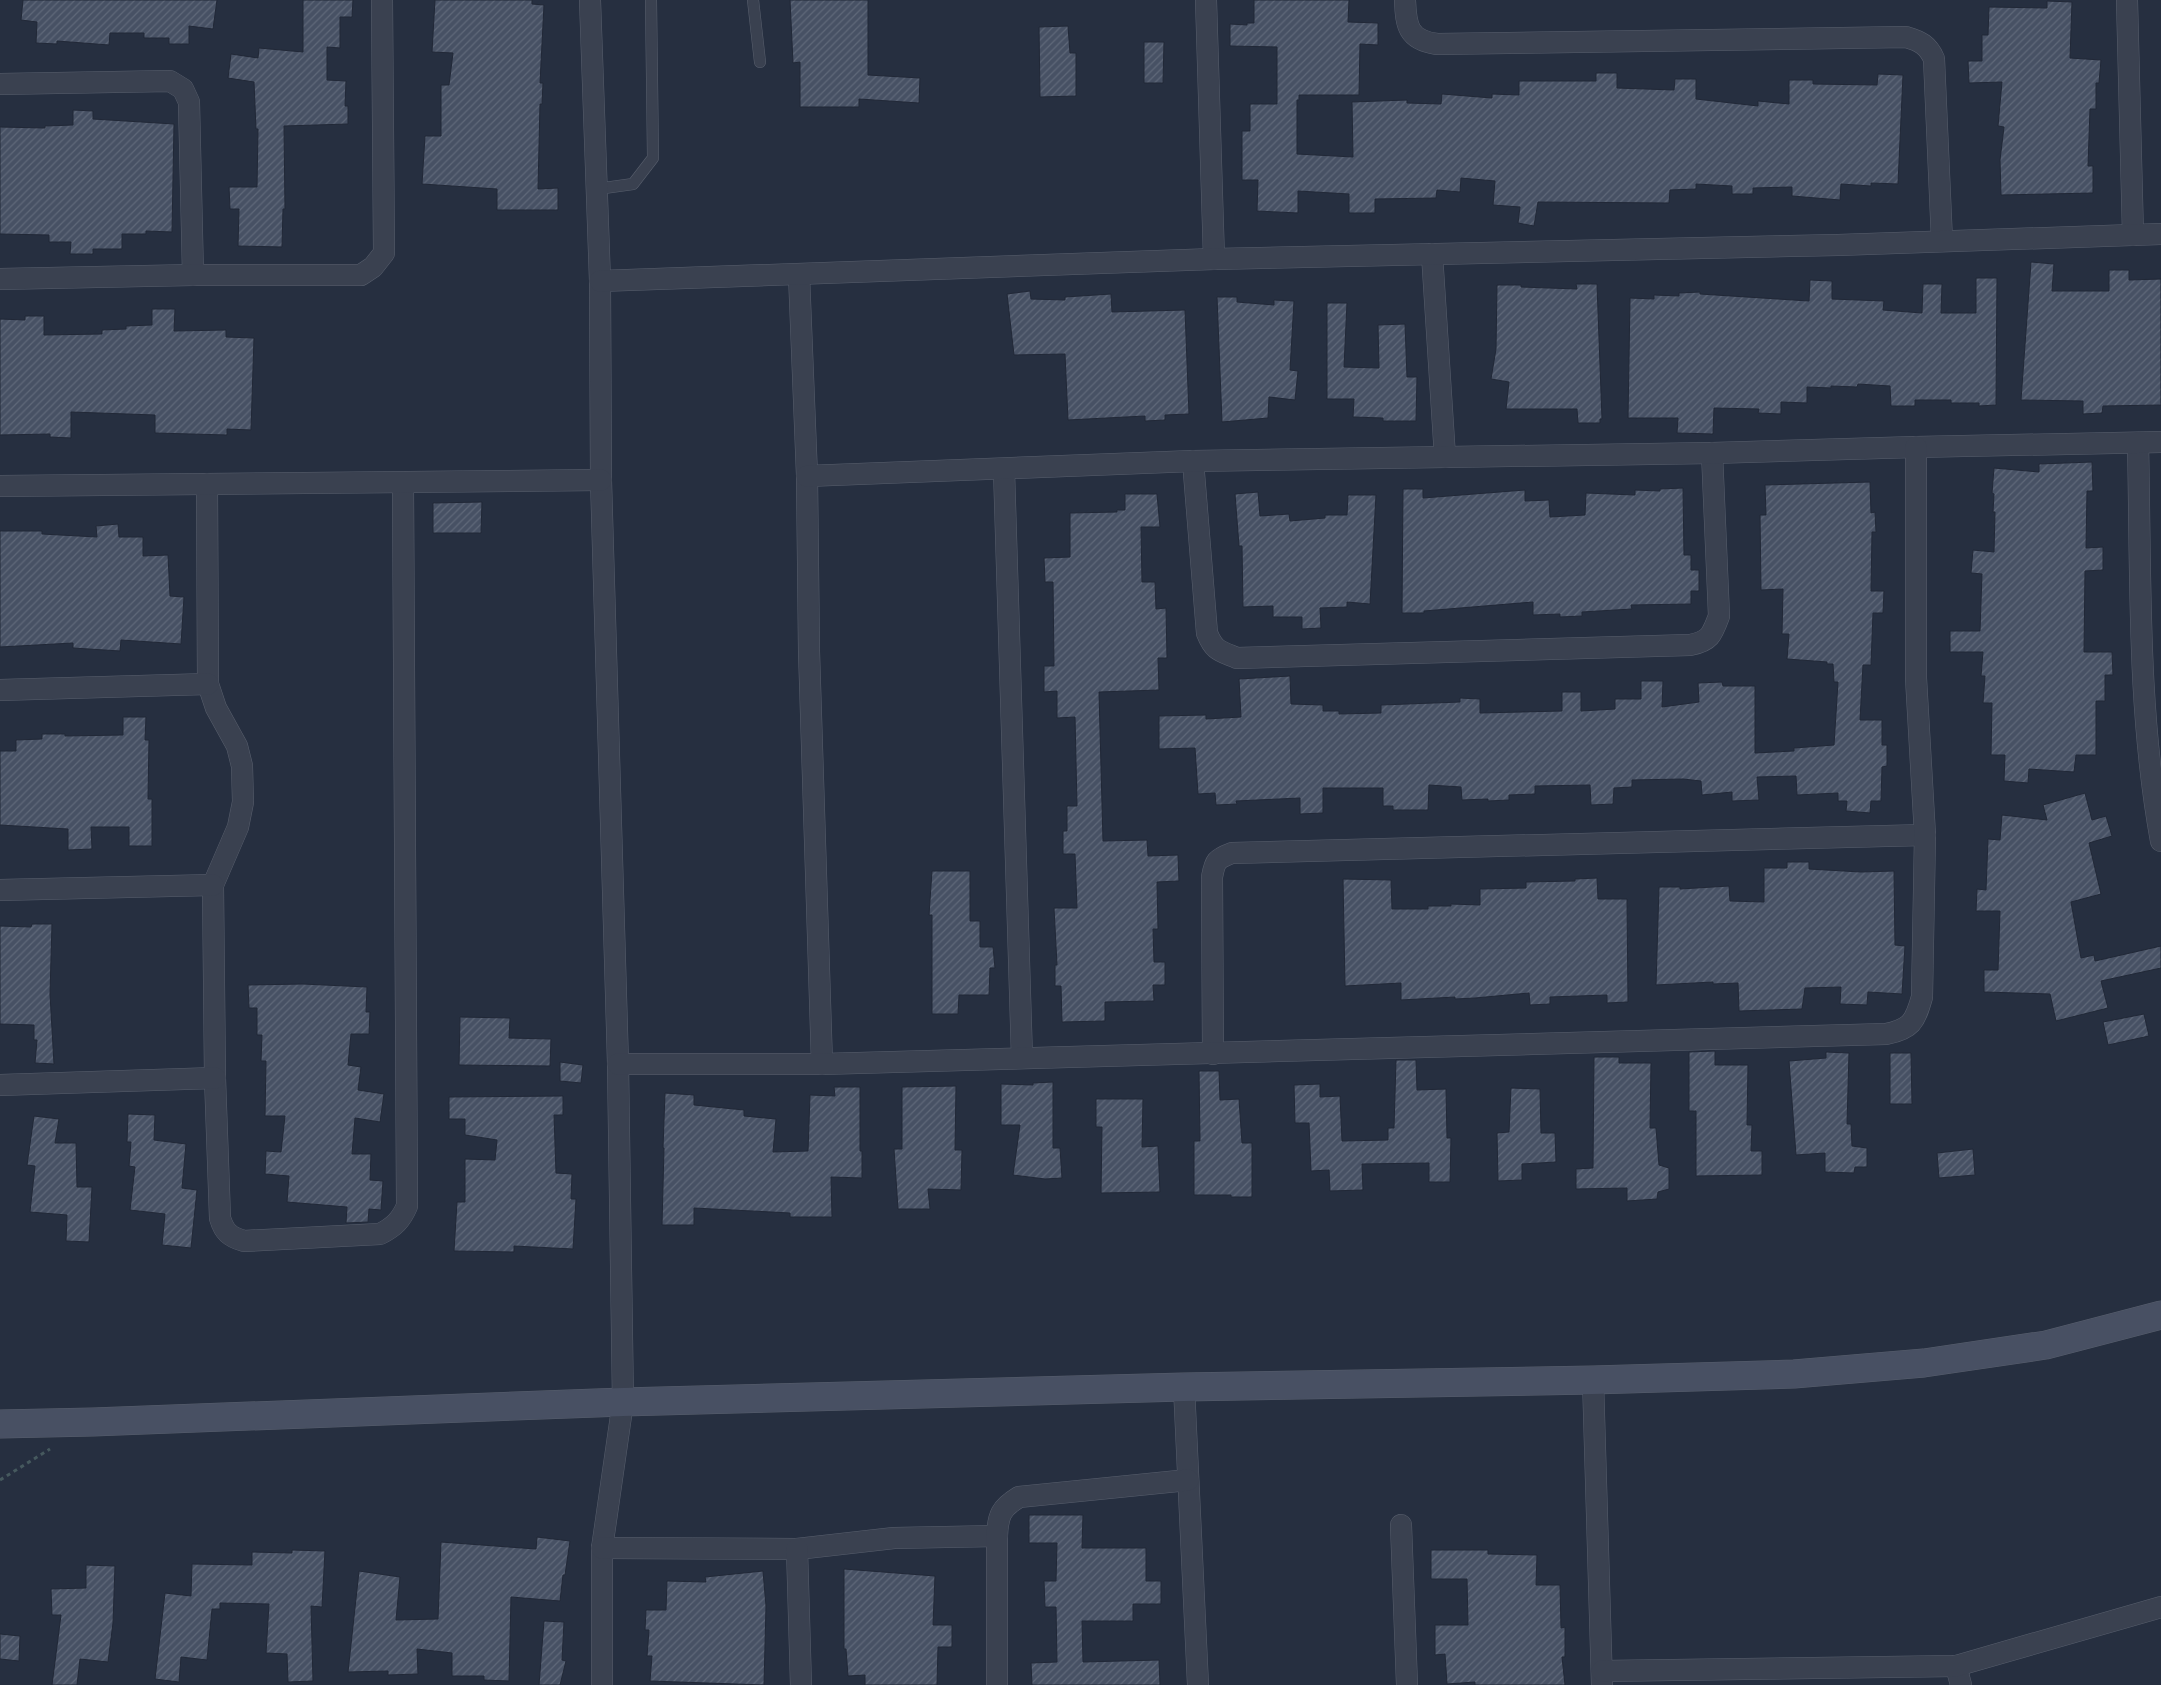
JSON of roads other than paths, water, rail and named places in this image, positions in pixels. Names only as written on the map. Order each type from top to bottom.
[{"type":"street","points":[[0,280],[193,275],[361,275],[373,267],[384,252],[382,0]]},
{"type":"street","points":[[590,0],[600,281],[601,480],[618,1064],[623,1402],[602,1548],[602,1685]]},
{"type":"street","points":[[1206,0],[1214,259]]},
{"type":"street","points":[[1405,0],[1406,22],[1412,35],[1425,42],[1437,44],[1906,37],[1917,40],[1929,48],[1934,59],[1942,241]]},
{"type":"street","points":[[2128,0],[2133,235]]},
{"type":"street","points":[[0,84],[170,81],[183,89],[189,102],[193,275]]},
{"type":"street","points":[[600,281],[1214,259],[2161,234]]},
{"type":"street","points":[[1432,254],[1445,457]]},
{"type":"street","points":[[799,275],[807,476],[808,651],[822,1064]]},
{"type":"street","points":[[807,476],[1004,470],[1192,461],[1712,454],[1916,446],[2161,442]]},
{"type":"street","points":[[2138,443],[2142,669],[2154,804],[2161,840]]},
{"type":"street","points":[[618,1064],[822,1064],[1213,1054],[1886,1034],[1904,1030],[1917,1017],[1922,997],[1925,835],[1916,678],[1916,446]]},
{"type":"street","points":[[1192,461],[1207,633],[1212,645],[1219,651],[1237,658],[1690,645],[1703,642],[1712,634],[1719,616],[1712,454]]},
{"type":"street","points":[[1004,470],[1022,1058]]},
{"type":"street","points":[[0,486],[601,480]]},
{"type":"street","points":[[207,484],[208,684],[216,708],[237,746],[242,766],[243,802],[238,827],[213,884],[215,1078],[220,1218],[223,1229],[232,1238],[244,1241],[380,1234],[394,1227],[403,1216],[407,1206],[403,483]]},
{"type":"street","points":[[0,690],[208,684]]},
{"type":"street","points":[[1213,1054],[1212,877],[1215,864],[1220,858],[1232,854],[1925,835]]},
{"type":"street","points":[[0,890],[213,884]]},
{"type":"street","points":[[0,1085],[215,1078]]},
{"type":"street","points":[[0,1424],[623,1402],[1184,1387],[1593,1380],[1794,1374],[1924,1362],[2046,1345],[2161,1315]]},
{"type":"street","points":[[1593,1380],[1602,1678],[1959,1675],[2161,1607]]},
{"type":"street","points":[[1184,1387],[1198,1685]]},
{"type":"street","points":[[997,1685],[997,1536],[1000,1514],[1007,1505],[1019,1498],[1188,1480]]},
{"type":"street","points":[[1401,1525],[1408,1685]]},
{"type":"street","points":[[602,1548],[797,1549],[894,1538],[997,1536]]},
{"type":"street","points":[[797,1549],[801,1685]]},
{"type":"lane","points":[[597,189],[633,184],[653,158],[651,0]]},
{"type":"lane","points":[[753,0],[760,62]]}]
